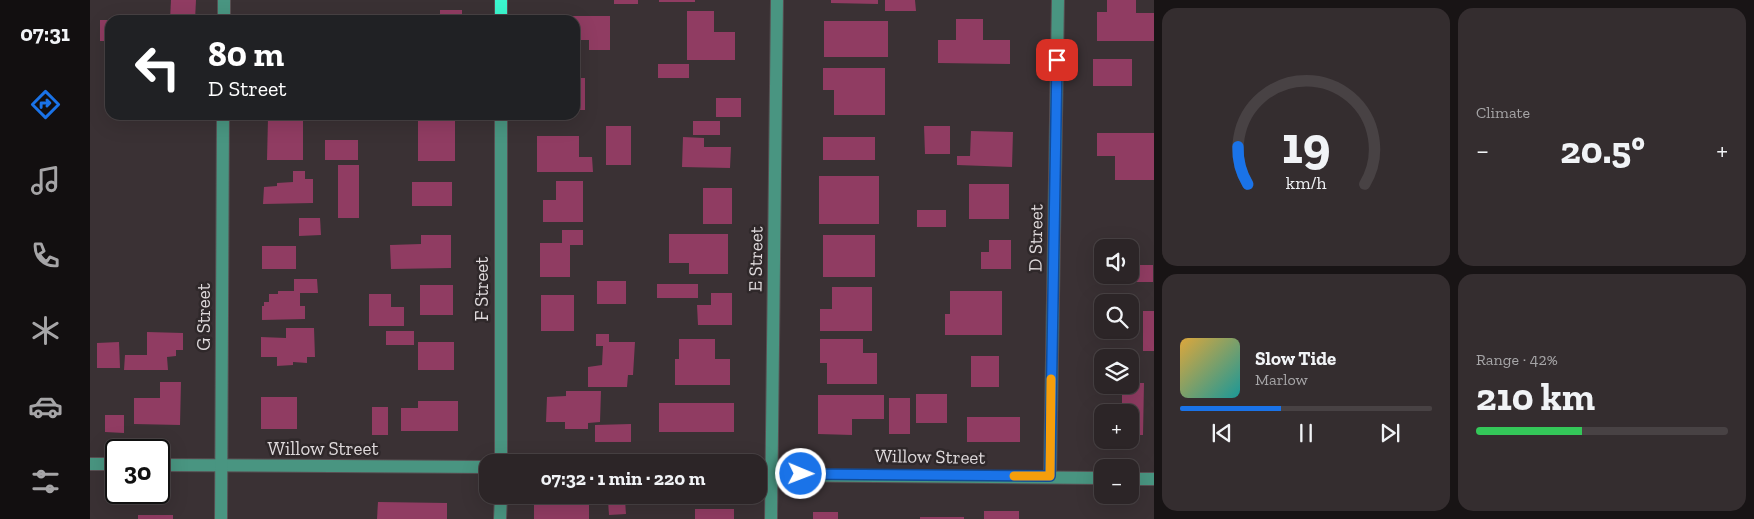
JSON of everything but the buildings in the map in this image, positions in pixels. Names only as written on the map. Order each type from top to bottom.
[{"type":"main road","points":[[501,0],[501,15]]},
{"type":"street","points":[[224,0],[224,15]]},
{"type":"street","name":"E Street","points":[[771,519],[777,0]]},
{"type":"street","name":"D Street","points":[[1050,476],[1058,0]]},
{"type":"street","name":"G Street","points":[[221,519],[223,120]]},
{"type":"street","name":"F Street","points":[[500,120],[501,454]]},
{"type":"street","points":[[90,464],[105,464]]},
{"type":"street","name":"Willow Street","points":[[170,465],[479,468]]},
{"type":"street","name":"Willow Street","points":[[767,474],[1094,478]]},
{"type":"street","points":[[1139,479],[1154,479]]},
{"type":"street","points":[[500,519],[501,504]]},
{"type":"slow traffic","points":[[1014,476],[1050,476],[1051,379]]},
{"type":"route","points":[[801,474],[1050,476],[1057,60]]}]
